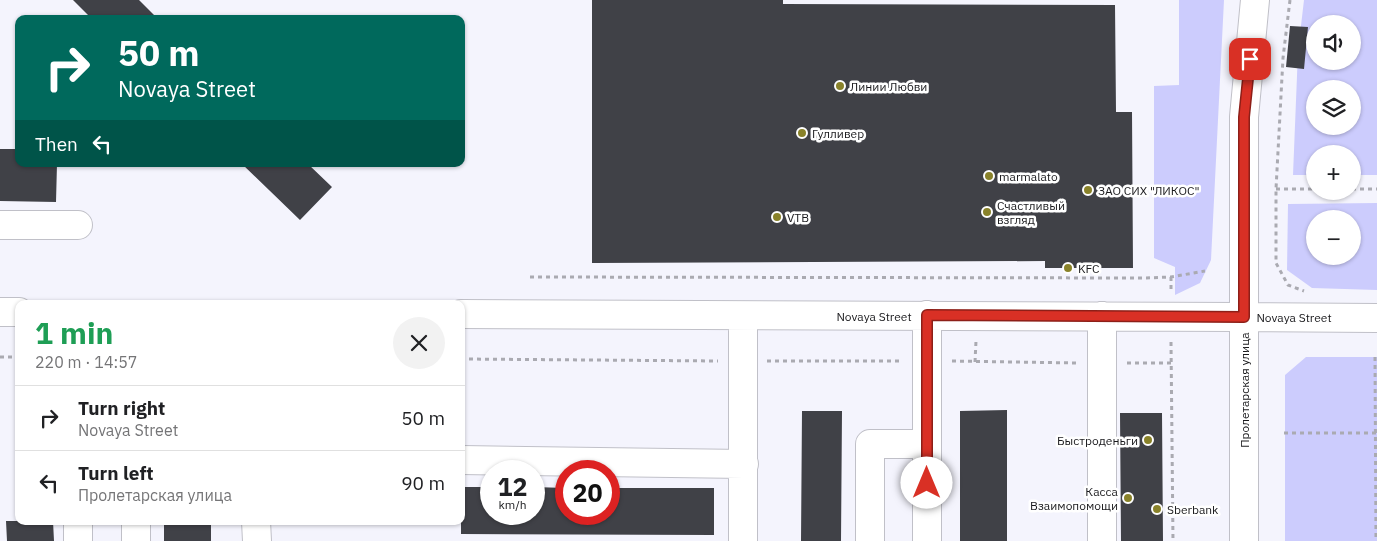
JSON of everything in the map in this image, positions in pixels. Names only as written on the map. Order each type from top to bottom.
[{"type":"street","name":"Пролетарская улица","points":[[1244,541],[1244,117],[1255,0]]},
{"type":"street","points":[[0,225],[78,225]]},
{"type":"street","points":[[0,312],[15,312]]},
{"type":"street","name":"Novaya Street","points":[[465,314],[1377,318]]},
{"type":"street","points":[[927,315],[927,541]]},
{"type":"street","points":[[743,316],[743,541]]},
{"type":"street","points":[[1102,316],[1102,541]]},
{"type":"street","points":[[870,541],[870,444],[927,444]]},
{"type":"street","points":[[465,460],[744,464]]},
{"type":"street","points":[[78,525],[78,541]]},
{"type":"street","points":[[136,525],[136,541]]},
{"type":"street","points":[[256,525],[257,541]]},
{"type":"path","points":[[1290,0],[1282,78],[1276,189],[1276,263],[1288,285],[1313,294]]},
{"type":"path","points":[[1276,189],[1306,189]]},
{"type":"path","points":[[1361,189],[1377,189]]},
{"type":"path","points":[[530,277],[1144,278],[1171,277],[1205,271]]},
{"type":"path","points":[[0,357],[15,357]]},
{"type":"path","points":[[1375,357],[1376,541]]},
{"type":"path","points":[[465,360],[1171,363],[1173,541]]},
{"type":"path","points":[[1284,433],[1376,433]]},
{"type":"shaded area","points":[[1179,0],[1224,0],[1211,260],[1200,283],[1175,295],[1175,267],[1154,258],[1154,86],[1179,85]]},
{"type":"shaded area","points":[[1304,0],[1377,0],[1377,175],[1361,175],[1361,145],[1306,145],[1306,175],[1293,175],[1298,51]]},
{"type":"shaded area","points":[[1377,203],[1377,290],[1312,288],[1287,270],[1288,204]]},
{"type":"shaded area","points":[[1306,357],[1377,357],[1377,541],[1285,541],[1285,375]]},
{"type":"building","points":[[73,0],[139,0],[154,15],[88,15]]},
{"type":"building","name":"Гулливер","points":[[592,0],[783,0],[783,4],[1115,5],[1116,112],[1132,112],[1133,268],[1045,268],[1045,261],[592,263]]},
{"type":"building","points":[[1290,26],[1306,27],[1304,69],[1286,67]]},
{"type":"building","points":[[0,149],[15,149],[15,167],[57,167],[56,202],[0,201]]},
{"type":"building","points":[[245,167],[311,167],[332,187],[300,220]]},
{"type":"building","points":[[1007,410],[1007,541],[960,541],[960,411]]},
{"type":"building","points":[[802,411],[842,411],[841,541],[801,541]]},
{"type":"building","points":[[1120,413],[1162,413],[1163,541],[1121,541]]},
{"type":"building","points":[[465,487],[480,487],[480,525],[545,525],[545,487],[555,488],[555,525],[620,525],[620,488],[714,488],[714,535],[461,534],[461,525],[465,525]]},
{"type":"building","points":[[6,521],[15,521],[15,525],[53,525],[54,541],[7,541]]},
{"type":"building","points":[[164,525],[211,525],[211,541],[164,541]]},
{"type":"place","name":"Линии Любви","points":[[840,86]]},
{"type":"place","name":"Гулливер","points":[[802,133]]},
{"type":"place","name":"marmalato","points":[[989,176]]},
{"type":"place","name":"ЗАО СИХ \"ЛИКОС\"","points":[[1088,190]]},
{"type":"place","name":"Счастливый взгляд","points":[[987,212]]},
{"type":"place","name":"VTB","points":[[777,217]]},
{"type":"place","name":"KFC","points":[[1068,268]]},
{"type":"place","name":"Быстроденьги","points":[[1148,440]]},
{"type":"place","name":"Касса Взаимопомощи","points":[[1128,498]]},
{"type":"place","name":"Sberbank","points":[[1157,509]]},
{"type":"route","points":[[927,483],[927,315],[1244,317],[1244,117],[1250,59]]}]
